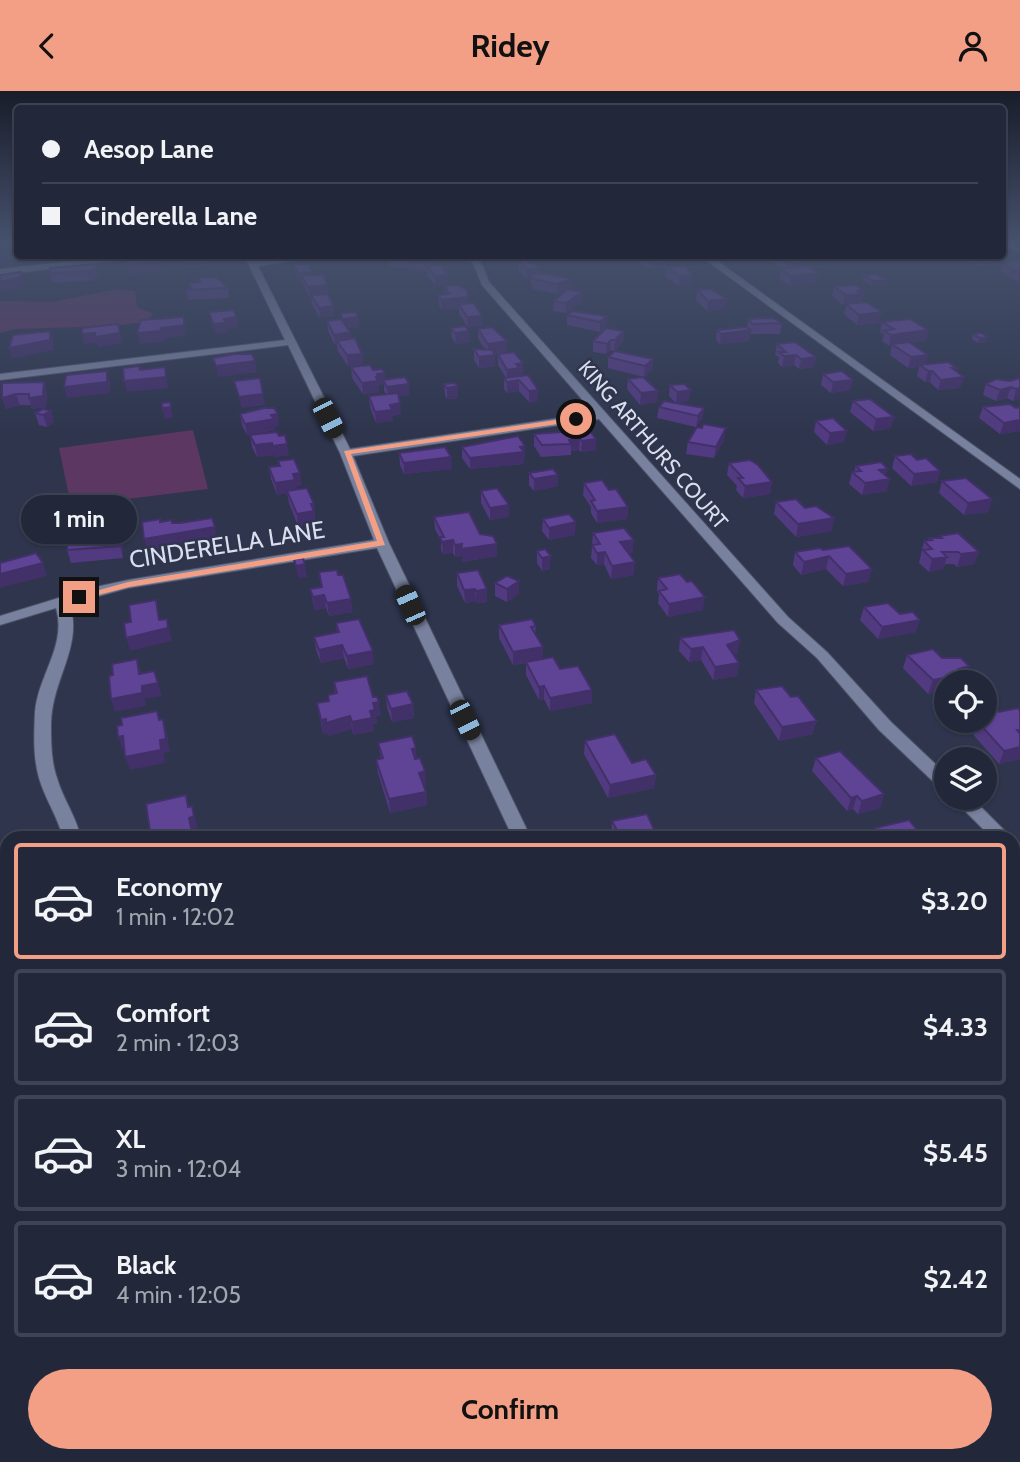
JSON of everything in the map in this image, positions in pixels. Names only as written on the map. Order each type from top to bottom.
[{"type":"street","points":[[274,307],[346,453],[382,543],[519,831]]},
{"type":"street","name":"KING ARTHURS COURT","points":[[506,307],[783,621],[822,655],[885,726],[934,773]]},
{"type":"street","points":[[775,307],[1020,485]]},
{"type":"street","points":[[0,377],[291,342]]},
{"type":"street","points":[[346,453],[601,415]]},
{"type":"street","name":"CINDERELLA LANE","points":[[0,621],[128,584],[382,543]]},
{"type":"street","points":[[62,602],[69,619],[66,646],[44,702],[44,737],[49,783],[68,815],[71,831]]},
{"type":"street","points":[[974,810],[996,831]]},
{"type":"shaded area","points":[[0,307],[137,307],[153,314],[144,322],[113,326],[16,329],[0,333]]},
{"type":"shaded area","points":[[193,430],[208,489],[71,506],[59,448]]},
{"type":"building","points":[[461,307],[476,307],[482,316],[467,317]]},
{"type":"building","points":[[850,307],[874,307],[882,312],[859,315]]},
{"type":"building","points":[[234,310],[236,317],[224,319],[226,323],[213,324],[209,312]]},
{"type":"building","points":[[573,311],[607,316],[600,322],[567,315]]},
{"type":"building","points":[[356,312],[358,317],[342,319],[341,313]]},
{"type":"building","points":[[184,317],[184,325],[137,333],[141,320]]},
{"type":"building","points":[[773,318],[782,323],[753,324],[748,319]]},
{"type":"building","points":[[341,319],[350,332],[334,335],[327,321]]},
{"type":"building","points":[[910,319],[928,330],[891,335],[884,331],[894,329],[882,322]]},
{"type":"building","points":[[118,324],[120,333],[95,337],[95,333],[82,334],[82,328]]},
{"type":"building","points":[[465,326],[469,331],[455,333],[451,328]]},
{"type":"building","points":[[492,327],[507,341],[488,344],[478,329]]},
{"type":"building","points":[[746,327],[751,330],[721,334],[717,330]]},
{"type":"building","points":[[606,328],[624,331],[607,344],[593,341]]},
{"type":"building","points":[[50,331],[50,340],[9,348],[13,335]]},
{"type":"building","points":[[981,333],[988,337],[980,338],[973,334]]},
{"type":"building","points":[[355,338],[362,354],[347,355],[337,341]]},
{"type":"building","points":[[795,342],[816,357],[801,359],[796,355],[784,356],[779,352],[786,352],[777,344]]},
{"type":"building","points":[[909,342],[928,355],[911,357],[892,344]]},
{"type":"building","points":[[474,349],[492,350],[495,355],[479,357]]},
{"type":"building","points":[[615,351],[653,359],[645,366],[608,357]]},
{"type":"building","points":[[514,352],[523,363],[516,364],[519,368],[507,370],[498,354]]},
{"type":"building","points":[[252,354],[255,361],[216,366],[213,358]]},
{"type":"building","points":[[948,362],[964,377],[941,380],[920,365]]},
{"type":"building","points":[[370,365],[373,370],[382,369],[385,373],[377,374],[378,381],[362,383],[351,367]]},
{"type":"building","points":[[139,366],[140,370],[165,367],[166,377],[124,381],[123,368]]},
{"type":"building","points":[[107,371],[107,382],[64,387],[66,375]]},
{"type":"building","points":[[842,371],[853,380],[833,382],[823,374]]},
{"type":"building","points":[[528,375],[538,390],[529,391],[519,380],[507,382],[504,378]]},
{"type":"building","points":[[405,377],[409,384],[387,387],[383,380]]},
{"type":"building","points":[[643,377],[658,391],[641,393],[628,379]]},
{"type":"building","points":[[260,378],[263,394],[239,397],[234,381]]},
{"type":"building","points":[[1020,378],[1020,388],[1016,389],[1011,387],[1000,390],[986,384],[996,379],[1010,381]]},
{"type":"building","points":[[44,382],[43,396],[29,398],[29,394],[16,394],[2,398],[2,383]]},
{"type":"building","points":[[455,383],[458,386],[447,388],[444,384]]},
{"type":"building","points":[[684,384],[691,390],[677,392],[670,385]]},
{"type":"building","points":[[398,393],[400,403],[390,405],[392,410],[375,412],[369,396]]},
{"type":"building","points":[[870,399],[894,417],[876,419],[853,401]]},
{"type":"building","points":[[664,401],[704,408],[698,416],[659,407]]},
{"type":"building","points":[[170,402],[171,407],[162,408],[162,403]]},
{"type":"building","points":[[1010,404],[1016,408],[1020,407],[1020,420],[1004,423],[983,407]]},
{"type":"building","points":[[274,408],[278,414],[271,415],[274,419],[245,424],[240,414]]},
{"type":"building","points":[[43,409],[51,411],[43,415],[35,413]]},
{"type":"building","points":[[833,418],[847,431],[830,433],[816,421]]},
{"type":"building","points":[[703,424],[726,428],[716,447],[688,442],[697,427],[702,428]]},
{"type":"building","points":[[589,430],[596,439],[569,440],[571,444],[542,445],[534,434]]},
{"type":"building","points":[[277,432],[279,436],[285,435],[287,444],[255,445],[250,435]]},
{"type":"building","points":[[518,436],[525,446],[520,447],[524,452],[470,458],[462,447]]},
{"type":"building","points":[[445,447],[451,457],[404,463],[399,453]]},
{"type":"building","points":[[911,454],[917,460],[926,458],[940,471],[914,474],[895,456]]},
{"type":"building","points":[[294,459],[300,473],[293,474],[295,480],[275,483],[269,467],[280,466],[278,461]]},
{"type":"building","points":[[750,460],[758,465],[772,482],[745,486],[738,478],[743,478],[729,463]]},
{"type":"building","points":[[881,462],[888,469],[879,470],[890,479],[865,483],[852,472],[861,471],[856,466]]},
{"type":"building","points":[[553,469],[558,475],[534,479],[529,473]]},
{"type":"building","points":[[966,478],[992,499],[968,503],[942,481]]},
{"type":"building","points":[[602,480],[609,490],[616,489],[628,507],[597,511],[591,501],[595,500],[584,483]]},
{"type":"building","points":[[307,488],[314,511],[297,514],[287,491]]},
{"type":"building","points":[[497,488],[509,505],[490,508],[481,491]]},
{"type":"building","points":[[45,497],[43,505],[35,505],[37,498]]},
{"type":"building","points":[[796,499],[805,508],[816,506],[834,518],[798,524],[776,502]]},
{"type":"building","points":[[469,512],[480,534],[493,536],[497,544],[461,549],[462,544],[455,545],[453,540],[442,542],[440,537],[444,537],[434,517]]},
{"type":"building","points":[[569,514],[576,522],[549,528],[543,519]]},
{"type":"building","points":[[212,518],[215,527],[144,539],[142,522],[160,519],[160,522],[172,520],[172,523],[180,523]]},
{"type":"building","points":[[95,528],[95,535],[120,531],[120,546],[67,550],[67,536],[74,535],[75,531]]},
{"type":"building","points":[[624,528],[634,540],[620,542],[635,562],[612,566],[605,552],[597,553],[592,545],[600,544],[593,533]]},
{"type":"building","points":[[958,533],[979,552],[942,552],[947,557],[932,559],[923,550],[932,549],[924,541],[932,540],[929,538],[942,538],[940,536]]},
{"type":"building","points":[[849,546],[872,569],[846,574],[829,556],[804,562],[795,552],[820,548],[823,550]]},
{"type":"building","points":[[545,549],[551,556],[542,558],[537,551]]},
{"type":"building","points":[[36,553],[43,563],[0,574],[0,563]]},
{"type":"building","points":[[303,558],[305,564],[296,566],[294,559]]},
{"type":"building","points":[[337,570],[338,575],[343,575],[351,599],[327,603],[324,595],[313,597],[310,589],[322,587],[319,572]]},
{"type":"building","points":[[478,570],[487,589],[464,590],[457,573]]},
{"type":"building","points":[[680,574],[687,582],[692,581],[705,597],[669,604],[659,591],[667,589],[658,578]]},
{"type":"building","points":[[507,576],[519,581],[507,589],[495,583]]},
{"type":"building","points":[[156,600],[159,620],[167,619],[168,628],[126,638],[124,623],[131,622],[129,605]]},
{"type":"building","points":[[888,603],[900,614],[913,612],[920,620],[882,627],[864,607]]},
{"type":"building","points":[[359,619],[373,651],[347,656],[342,645],[319,650],[314,637],[339,632],[336,623]]},
{"type":"building","points":[[532,619],[536,626],[531,627],[543,647],[513,652],[499,625]]},
{"type":"building","points":[[734,630],[740,640],[727,645],[739,663],[715,667],[703,647],[691,649],[680,638]]},
{"type":"building","points":[[933,649],[942,658],[961,658],[969,666],[960,670],[934,670],[933,680],[907,655]]},
{"type":"building","points":[[553,657],[560,669],[578,666],[592,690],[550,698],[544,686],[539,687],[526,662]]},
{"type":"building","points":[[137,659],[139,674],[154,671],[158,683],[142,686],[142,693],[111,699],[109,676],[113,675],[112,664]]},
{"type":"building","points":[[367,676],[373,697],[377,697],[379,702],[373,703],[375,710],[370,711],[372,718],[352,722],[350,716],[326,723],[326,719],[321,720],[317,703],[329,701],[328,695],[337,693],[334,682]]},
{"type":"building","points":[[782,686],[791,697],[798,696],[817,721],[782,727],[756,690]]},
{"type":"building","points":[[407,691],[413,704],[391,709],[386,695]]},
{"type":"building","points":[[1018,708],[1020,730],[1017,730],[1020,734],[1020,747],[1004,751],[988,733],[997,733],[997,710],[999,712]]},
{"type":"building","points":[[157,711],[159,720],[163,719],[166,739],[160,740],[161,750],[125,757],[123,736],[118,737],[117,726],[122,725],[121,718]]},
{"type":"building","points":[[615,734],[632,763],[646,759],[656,775],[610,785],[585,741]]},
{"type":"building","points":[[412,736],[416,748],[412,749],[415,759],[420,758],[425,771],[419,773],[426,792],[389,799],[376,760],[383,758],[378,743]]},
{"type":"building","points":[[840,751],[884,794],[862,801],[857,796],[851,798],[816,758]]},
{"type":"building","points":[[186,795],[188,807],[192,806],[194,816],[189,818],[192,831],[150,831],[146,804]]},
{"type":"building","points":[[647,814],[655,831],[617,831],[612,821]]},
{"type":"building","points":[[909,820],[918,831],[877,831],[875,828]]},
{"type":"route","points":[[79,597],[128,584],[382,543],[346,453],[576,419]]}]
